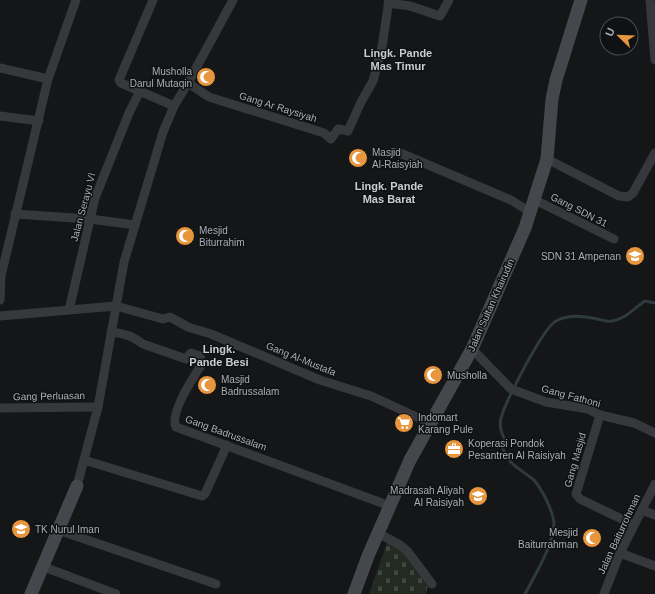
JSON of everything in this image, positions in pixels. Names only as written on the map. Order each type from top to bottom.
[{"type":"main road","name":"Jalan Sultan Khairudin","points":[[354,594],[378,532],[410,460],[432,424],[472,349],[515,254],[535,200],[547,158],[552,100],[556,80],[581,0]]},
{"type":"main road","points":[[31,594],[44,567],[77,486]]},
{"type":"street","points":[[0,300],[0,276],[48,79],[76,0]]},
{"type":"street","points":[[153,0],[145,22],[120,78],[121,83],[174,106]]},
{"type":"street","points":[[77,486],[98,407],[124,262],[163,132],[174,106],[188,84],[233,0]]},
{"type":"street","points":[[388,1],[410,6],[440,16],[448,0]]},
{"type":"street","points":[[650,0],[655,60]]},
{"type":"street","name":"Gang Ar Raysiyah","points":[[188,84],[209,97],[324,133],[330,139],[338,129],[348,131],[361,102],[373,81],[382,47],[388,1]]},
{"type":"street","points":[[0,68],[48,79]]},
{"type":"street","name":"Jalan Serayu VI","points":[[69,310],[90,219],[102,176],[140,91]]},
{"type":"street","points":[[0,116],[39,121]]},
{"type":"street","points":[[398,152],[512,200],[530,212]]},
{"type":"street","points":[[547,158],[619,196],[628,197],[634,193],[655,153]]},
{"type":"street","name":"Gang SDN 31","points":[[535,200],[614,239]]},
{"type":"street","points":[[15,214],[90,219],[135,225]]},
{"type":"street","name":"Gang Al-Mustafa","points":[[0,316],[116,306],[136,310],[163,319],[170,317],[188,327],[211,334],[320,380],[371,396],[432,424]]},
{"type":"street","name":"Gang Badrussalam","points":[[111,332],[126,334],[139,340],[143,344],[186,359],[191,353],[200,356],[202,364],[184,392],[174,424],[180,429],[390,506]]},
{"type":"street","name":"Gang Fathoni","points":[[472,349],[514,390],[546,402],[588,409],[600,414],[634,423],[655,433]]},
{"type":"street","name":"Gang Perluasan","points":[[0,408],[98,407]]},
{"type":"street","name":"Gang Masjid","points":[[600,414],[576,494],[580,499],[634,525]]},
{"type":"street","points":[[84,460],[204,496],[227,445]]},
{"type":"street","name":"Jalan Baiturrohman","points":[[604,594],[620,553],[655,484]]},
{"type":"street","points":[[642,510],[655,515]]},
{"type":"street","points":[[58,530],[216,584]]},
{"type":"street","points":[[378,532],[400,544],[408,552],[432,584]]},
{"type":"street","points":[[620,553],[655,566]]},
{"type":"street","points":[[44,567],[96,591],[116,594]]},
{"type":"green space","points":[[388,540],[407,551],[428,585],[426,594],[369,594]]},
{"type":"waterway","points":[[525,594],[539,569],[547,550],[551,540],[554,523],[549,506],[538,485],[516,467],[505,454],[502,447],[506,441],[500,424],[504,409],[525,366],[542,337],[556,321],[566,317],[576,316],[612,321],[626,316],[645,301],[655,303]]},
{"type":"place","name":"Musholla Darul Mutaqin","points":[[206,77]]},
{"type":"place","name":"Masjid Al-Raisyiah","points":[[358,158]]},
{"type":"place","name":"Mesjid Biturrahim","points":[[185,236]]},
{"type":"place","name":"SDN 31 Ampenan","points":[[635,256]]},
{"type":"place","name":"Musholla","points":[[433,375]]},
{"type":"place","name":"Masjid Badrussalam","points":[[207,385]]},
{"type":"place","name":"Indomart Karang Pule","points":[[404,423]]},
{"type":"place","name":"Koperasi Pondok Pesantren Al Raisiyah","points":[[454,449]]},
{"type":"place","name":"Madrasah Aliyah Al Raisiyah","points":[[478,496]]},
{"type":"place","name":"TK Nurul Iman","points":[[21,529]]},
{"type":"place","name":"Mesjid Baiturrahman","points":[[592,538]]},
{"type":"district","name":"Lingk. Pande Mas Timur","points":[[398,59]]},
{"type":"district","name":"Lingk. Pande Mas Barat","points":[[389,192]]},
{"type":"district","name":"Lingk. Pande Besi","points":[[219,355]]}]
